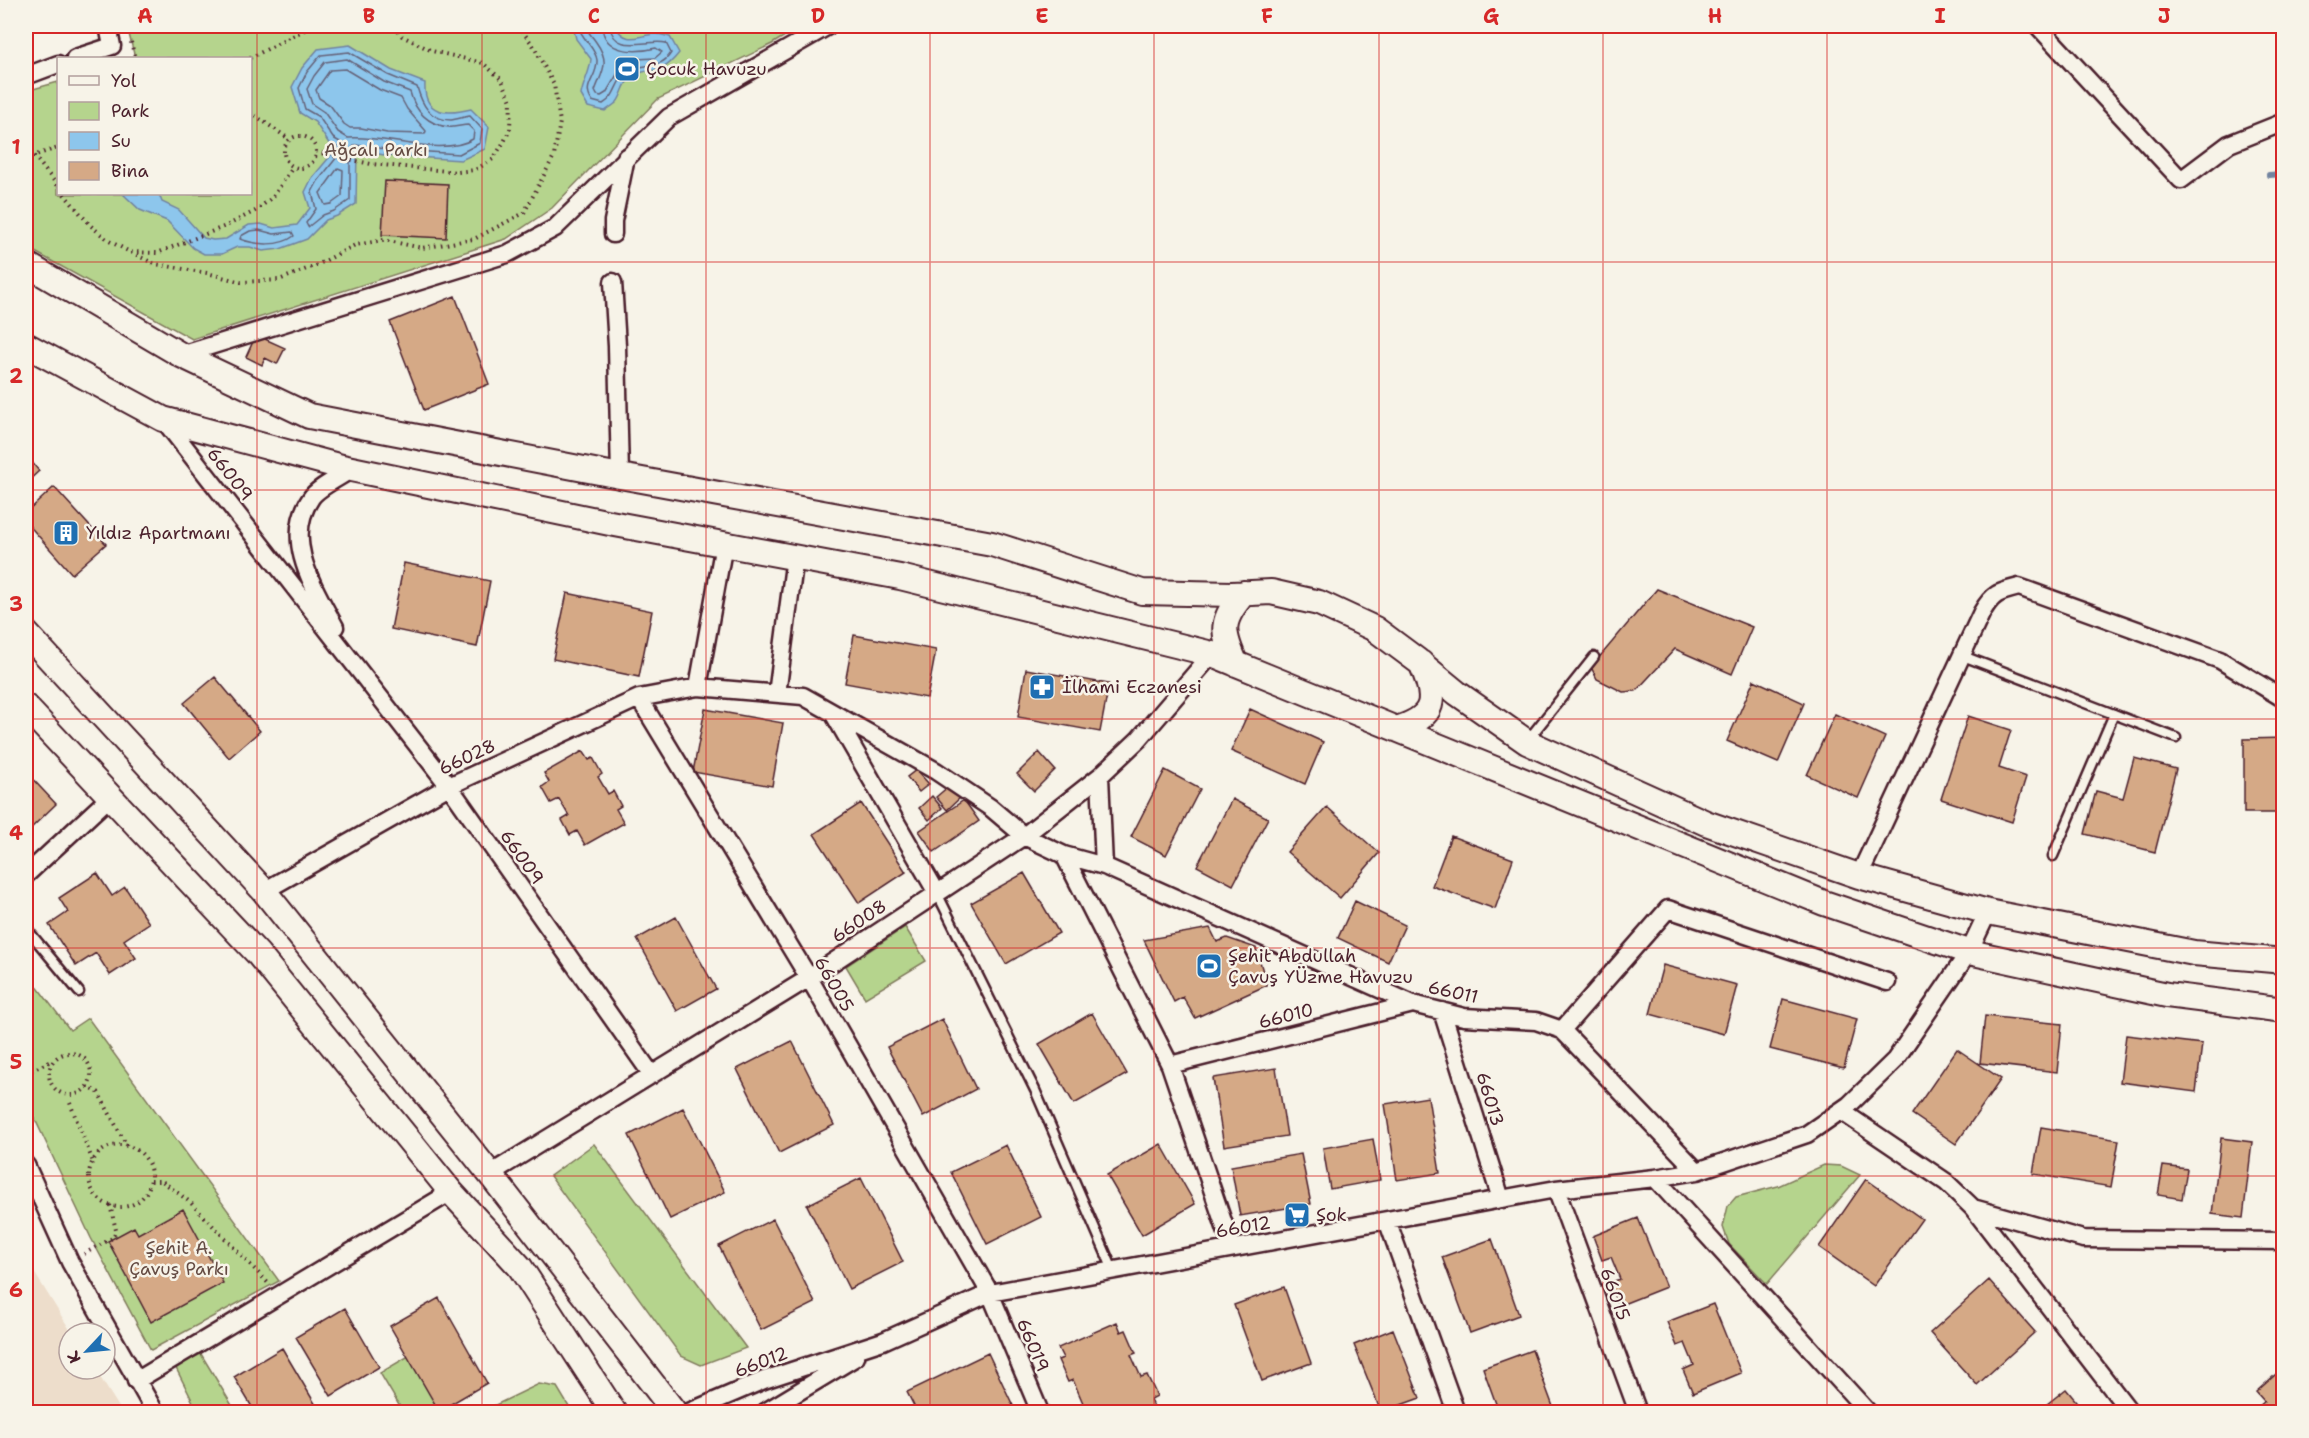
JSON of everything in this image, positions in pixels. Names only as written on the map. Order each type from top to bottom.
[{"type":"main road","points":[[26,264],[182,355],[309,416],[992,544],[1142,592],[1271,592],[1319,603],[1375,629],[1457,693],[1527,742],[1706,823],[1859,876],[1988,912],[2194,953],[2283,961]]},
{"type":"main road","points":[[26,345],[163,419],[352,469],[900,577],[1212,654],[1824,903],[1969,952],[2167,995],[2283,1010]]},
{"type":"main road","points":[[1236,664],[1225,640],[1226,622],[1232,608],[1244,593]]},
{"type":"main road","points":[[26,633],[264,891],[490,1174],[674,1412]]},
{"type":"main road","points":[[1396,729],[1414,723],[1423,717],[1429,705],[1432,693],[1421,663]]},
{"type":"main road","points":[[26,707],[109,798],[258,954],[452,1192],[520,1267],[614,1413]]},
{"type":"street","points":[[78,57],[112,46],[108,26]]},
{"type":"street","points":[[182,355],[507,254],[555,228],[669,117],[828,26]]},
{"type":"street","points":[[2038,26],[2181,180],[2229,144],[2283,122]]},
{"type":"street","points":[[26,76],[57,64]]},
{"type":"street","points":[[613,234],[613,221],[626,157]]},
{"type":"street","points":[[613,282],[620,476]]},
{"type":"street","name":"66009","points":[[163,419],[448,786],[652,1075]]},
{"type":"street","name":"66009","points":[[352,469],[311,496],[299,524],[305,571],[354,665]]},
{"type":"street","points":[[698,687],[724,544]]},
{"type":"street","points":[[777,694],[795,557]]},
{"type":"street","points":[[1859,876],[1989,599],[1999,592],[2019,587],[2220,660],[2283,699]]},
{"type":"street","name":"66008","points":[[490,1174],[809,978],[1024,836],[1100,776],[1139,739],[1212,654]]},
{"type":"street","name":"66028","points":[[264,891],[448,786],[639,698],[698,687],[803,696],[833,712]]},
{"type":"street","name":"66005","points":[[639,698],[809,978],[990,1293]]},
{"type":"street","points":[[833,712],[937,893]]},
{"type":"street","name":"66011","points":[[833,712],[936,771],[991,808],[1024,836],[1064,855],[1104,866],[1413,1004],[1464,1017],[1536,1021],[1562,1030],[1697,1171]]},
{"type":"street","points":[[1100,776],[1104,866]]},
{"type":"street","points":[[26,875],[109,798]]},
{"type":"street","points":[[1064,855],[1170,1065],[1232,1248]]},
{"type":"street","points":[[1562,1030],[1668,909],[1887,982]]},
{"type":"street","name":"66012","points":[[674,1412],[883,1341],[990,1293],[1556,1189],[1697,1171],[1808,1134],[1849,1106],[1895,1060],[1969,952],[1988,912]]},
{"type":"street","name":"66010","points":[[1170,1065],[1413,1004]]},
{"type":"street","name":"66013","points":[[1442,1011],[1501,1199]]},
{"type":"street","points":[[1840,1111],[1946,1182],[1973,1208],[2130,1413]]},
{"type":"street","points":[[26,1165],[31,1193],[155,1413]]},
{"type":"street","points":[[1655,1178],[1868,1413]]},
{"type":"street","name":"66015","points":[[1556,1189],[1638,1413]]},
{"type":"street","points":[[136,1381],[452,1192]]},
{"type":"street","points":[[1973,1208],[2083,1239],[2283,1241]]},
{"type":"street","points":[[1388,1220],[1456,1413]]},
{"type":"street","name":"66019","points":[[990,1293],[1040,1413]]},
{"type":"street","name":"66012","points":[[765,1413],[883,1341]]},
{"type":"lane","points":[[1963,656],[2176,738]]},
{"type":"lane","points":[[1527,742],[1594,657]]},
{"type":"lane","points":[[2053,856],[2114,714]]},
{"type":"lane","points":[[937,893],[1035,1090],[1113,1270]]},
{"type":"lane","points":[[26,928],[79,992]]},
{"type":"path","points":[[252,57],[312,26]]},
{"type":"path","points":[[316,152],[371,164],[458,172],[475,170],[493,159],[504,142],[510,129],[511,101],[502,80],[483,63],[432,51],[402,36],[394,26]]},
{"type":"path","points":[[65,195],[90,225],[109,241],[154,264],[207,273],[241,282],[279,280],[317,265],[355,245],[384,240],[422,248],[474,238],[524,213],[554,156],[560,122],[554,85],[533,45],[518,26]]},
{"type":"path","points":[[772,44],[777,26]]},
{"type":"path","points":[[252,113],[290,139]]},
{"type":"path","points":[[305,136],[313,142],[316,152],[309,166],[298,168],[292,167],[285,159],[284,148],[290,139],[305,136]]},
{"type":"path","points":[[26,158],[57,148]]},
{"type":"path","points":[[34,156],[57,185]]},
{"type":"path","points":[[130,252],[157,253],[173,248],[255,211],[273,197],[292,167]]},
{"type":"path","points":[[26,1073],[58,1056],[72,1052],[85,1059],[92,1072],[87,1087],[70,1103]]},
{"type":"path","points":[[52,1061],[48,1074],[52,1086],[63,1095],[78,1094]]},
{"type":"path","points":[[87,1087],[98,1092],[128,1146]]},
{"type":"path","points":[[69,1096],[93,1162]]},
{"type":"path","points":[[128,1146],[136,1150],[148,1163],[151,1181],[148,1189],[136,1203],[119,1207],[110,1205],[101,1200],[90,1183],[93,1162],[97,1156],[111,1147],[128,1146]]},
{"type":"path","points":[[151,1181],[162,1181],[190,1202],[280,1295]]},
{"type":"path","points":[[70,1262],[114,1237],[116,1230],[110,1205]]},
{"type":"shaded area","points":[[26,1259],[65,1321],[57,1321],[57,1381],[103,1381],[122,1412],[26,1412]]},
{"type":"green space","name":"Ağcalı Parkı","points":[[127,26],[801,26],[772,44],[658,99],[552,208],[506,239],[192,339],[28,248],[26,91],[57,82],[57,195],[252,195],[252,57],[135,57]]},
{"type":"green space","points":[[905,927],[926,961],[865,998],[846,966]]},
{"type":"green space","name":"Şehit A. Çavuş Parkı","points":[[26,972],[70,1030],[88,1018],[279,1281],[151,1350],[91,1238],[26,1100]]},
{"type":"green space","points":[[594,1144],[746,1348],[701,1365],[681,1356],[550,1176]]},
{"type":"green space","points":[[1824,1165],[1841,1166],[1860,1175],[1767,1284],[1729,1244],[1723,1227],[1728,1206],[1736,1197],[1778,1186]]},
{"type":"green space","points":[[201,1354],[236,1412],[198,1412],[175,1366]]},
{"type":"green space","points":[[412,1354],[450,1412],[403,1412],[380,1373]]},
{"type":"green space","points":[[539,1384],[557,1387],[572,1412],[481,1412]]},
{"type":"water","name":"Çocuk Havuzu","points":[[573,26],[615,26],[628,38],[655,34],[670,37],[679,53],[665,67],[631,78],[617,102],[605,111],[588,107],[581,95],[591,59],[576,39]]},
{"type":"water","points":[[350,45],[391,70],[425,83],[425,94],[432,107],[445,112],[471,109],[489,127],[485,149],[461,160],[384,155],[357,150],[356,204],[326,220],[307,239],[280,249],[263,251],[250,247],[237,247],[222,254],[204,254],[193,248],[167,221],[140,210],[124,195],[159,195],[162,202],[179,210],[204,238],[213,240],[226,239],[249,225],[261,224],[274,228],[297,225],[310,208],[305,192],[312,178],[338,147],[330,145],[315,122],[300,113],[292,87],[302,68],[318,49]]},
{"type":"building","points":[[385,181],[448,184],[446,238],[382,235]]},
{"type":"building","points":[[455,296],[489,384],[424,410],[390,322]]},
{"type":"building","points":[[256,335],[285,348],[277,364],[265,358],[262,365],[246,357]]},
{"type":"building","points":[[26,455],[39,471],[26,483]]},
{"type":"building","name":"Yıldız Apartmanı","points":[[54,487],[106,544],[72,574],[26,522],[26,513]]},
{"type":"building","points":[[404,563],[490,581],[477,647],[391,629]]},
{"type":"building","points":[[1657,589],[1752,627],[1732,674],[1675,649],[1636,691],[1623,692],[1597,679],[1591,667]]},
{"type":"building","points":[[567,593],[652,611],[639,677],[553,659]]},
{"type":"building","points":[[854,635],[936,650],[927,698],[845,683]]},
{"type":"building","points":[[1026,669],[1109,684],[1100,732],[1018,717]]},
{"type":"building","points":[[215,677],[260,731],[229,758],[184,703]]},
{"type":"building","points":[[1754,680],[1804,703],[1778,763],[1727,741]]},
{"type":"building","points":[[705,709],[783,723],[772,786],[693,772]]},
{"type":"building","points":[[1250,709],[1323,742],[1305,784],[1231,751]]},
{"type":"building","points":[[1835,714],[1885,737],[1858,798],[1807,775]]},
{"type":"building","points":[[1968,716],[2011,730],[1999,768],[2026,777],[2012,822],[1941,799]]},
{"type":"building","points":[[2284,738],[2284,813],[2244,813],[2244,739]]},
{"type":"building","points":[[583,751],[589,760],[593,758],[602,774],[598,777],[608,794],[613,791],[621,806],[616,809],[624,823],[585,845],[577,831],[570,835],[562,820],[569,816],[559,799],[551,803],[542,787],[549,782],[544,773]]},
{"type":"building","points":[[1039,752],[1055,770],[1034,791],[1017,774]]},
{"type":"building","points":[[2134,758],[2176,769],[2155,852],[2085,834],[2096,791],[2123,798]]},
{"type":"building","points":[[916,770],[929,784],[919,792],[907,777]]},
{"type":"building","points":[[1165,770],[1200,789],[1166,855],[1131,837]]},
{"type":"building","points":[[26,772],[56,804],[26,833]]},
{"type":"building","points":[[949,786],[960,798],[947,810],[936,797]]},
{"type":"building","points":[[932,796],[942,808],[929,820],[919,808]]},
{"type":"building","points":[[1232,799],[1268,818],[1233,885],[1197,866]]},
{"type":"building","points":[[964,800],[979,821],[934,852],[919,831]]},
{"type":"building","points":[[861,803],[906,872],[859,903],[814,834]]},
{"type":"building","points":[[1327,807],[1379,853],[1340,898],[1287,852]]},
{"type":"building","points":[[1451,836],[1513,859],[1495,909],[1432,886]]},
{"type":"building","points":[[97,873],[112,896],[125,887],[149,923],[124,940],[136,958],[110,975],[96,953],[76,966],[49,925],[68,912],[59,898]]},
{"type":"building","points":[[1024,873],[1059,933],[1006,964],[971,903]]},
{"type":"building","points":[[1355,901],[1405,925],[1388,962],[1338,938]]},
{"type":"building","points":[[676,917],[716,989],[677,1011],[637,939]]},
{"type":"building","name":"Şehit Abdullah Çavuş YÜzme Havuzu","points":[[1210,928],[1217,942],[1227,938],[1256,948],[1267,985],[1195,1018],[1183,997],[1174,1002],[1144,940]]},
{"type":"building","points":[[1663,965],[1737,985],[1724,1034],[1650,1014]]},
{"type":"building","points":[[1783,999],[1857,1019],[1844,1068],[1770,1049]]},
{"type":"building","points":[[1092,1013],[1127,1074],[1074,1104],[1039,1044]]},
{"type":"building","points":[[1985,1016],[2062,1024],[2057,1072],[1980,1063]]},
{"type":"building","points":[[942,1019],[976,1089],[923,1117],[887,1047]]},
{"type":"building","points":[[2126,1035],[2202,1044],[2196,1092],[2120,1082]]},
{"type":"building","points":[[792,1041],[834,1125],[779,1153],[737,1069]]},
{"type":"building","points":[[1957,1049],[2001,1079],[1956,1144],[1912,1114]]},
{"type":"building","points":[[1276,1068],[1287,1136],[1224,1146],[1213,1078]]},
{"type":"building","points":[[1428,1097],[1440,1173],[1397,1180],[1385,1104]]},
{"type":"building","points":[[683,1108],[725,1192],[670,1219],[629,1135]]},
{"type":"building","points":[[2041,1127],[2119,1140],[2111,1187],[2033,1174]]},
{"type":"building","points":[[2221,1138],[2252,1142],[2243,1218],[2212,1214]]},
{"type":"building","points":[[1373,1139],[1380,1180],[1330,1189],[1323,1148]]},
{"type":"building","points":[[1161,1144],[1195,1204],[1142,1235],[1107,1175]]},
{"type":"building","points":[[1006,1145],[1041,1217],[987,1244],[951,1172]]},
{"type":"building","points":[[1301,1154],[1311,1204],[1240,1216],[1231,1166]]},
{"type":"building","points":[[2163,1166],[2187,1169],[2182,1199],[2158,1195]]},
{"type":"building","points":[[861,1178],[903,1262],[849,1289],[807,1205]]},
{"type":"building","points":[[1866,1179],[1922,1219],[1874,1286],[1819,1247]]},
{"type":"building","points":[[183,1209],[223,1283],[151,1322],[108,1241],[134,1227],[138,1234]]},
{"type":"building","points":[[1638,1218],[1666,1287],[1618,1306],[1609,1283],[1620,1279],[1611,1257],[1602,1260],[1593,1236]]},
{"type":"building","points":[[773,1219],[815,1303],[761,1330],[719,1246]]},
{"type":"building","points":[[1492,1239],[1519,1315],[1470,1333],[1442,1257]]},
{"type":"building","points":[[1989,1280],[2035,1332],[1977,1385],[1930,1333]]},
{"type":"building","points":[[1284,1287],[1311,1363],[1262,1381],[1234,1305]]},
{"type":"building","points":[[439,1298],[487,1383],[439,1411],[390,1326]]},
{"type":"building","points":[[1713,1304],[1741,1373],[1693,1393],[1683,1370],[1694,1365],[1685,1343],[1677,1346],[1667,1322]]},
{"type":"building","points":[[345,1308],[379,1367],[331,1396],[296,1337]]},
{"type":"building","points":[[1117,1322],[1121,1332],[1126,1330],[1136,1353],[1131,1355],[1141,1377],[1147,1375],[1157,1396],[1151,1399],[1155,1410],[1149,1412],[1081,1412],[1078,1405],[1083,1403],[1073,1380],[1068,1382],[1058,1360],[1063,1358],[1058,1348]]},
{"type":"building","points":[[1393,1329],[1420,1398],[1381,1412],[1354,1345]]},
{"type":"building","points":[[282,1348],[317,1407],[308,1412],[255,1412],[234,1377]]},
{"type":"building","points":[[1532,1350],[1555,1412],[1499,1412],[1483,1368]]},
{"type":"building","points":[[988,1353],[1016,1412],[917,1412],[907,1392]]},
{"type":"building","points":[[2284,1367],[2284,1412],[2262,1412],[2257,1407],[2264,1401],[2256,1392]]},
{"type":"building","points":[[2066,1389],[2085,1412],[2037,1412]]},
{"type":"waterway","points":[[2269,175],[2284,174]]},
{"type":"place","name":"Çocuk Havuzu","points":[[627,69]]},
{"type":"place","name":"Yıldız Apartmanı","points":[[66,533]]},
{"type":"place","name":"İlhami Eczanesi","points":[[1042,687]]},
{"type":"place","name":"Şehit Abdullah Çavuş YÜzme Havuzu","points":[[1209,966]]},
{"type":"place","name":"Şok","points":[[1297,1215]]}]
